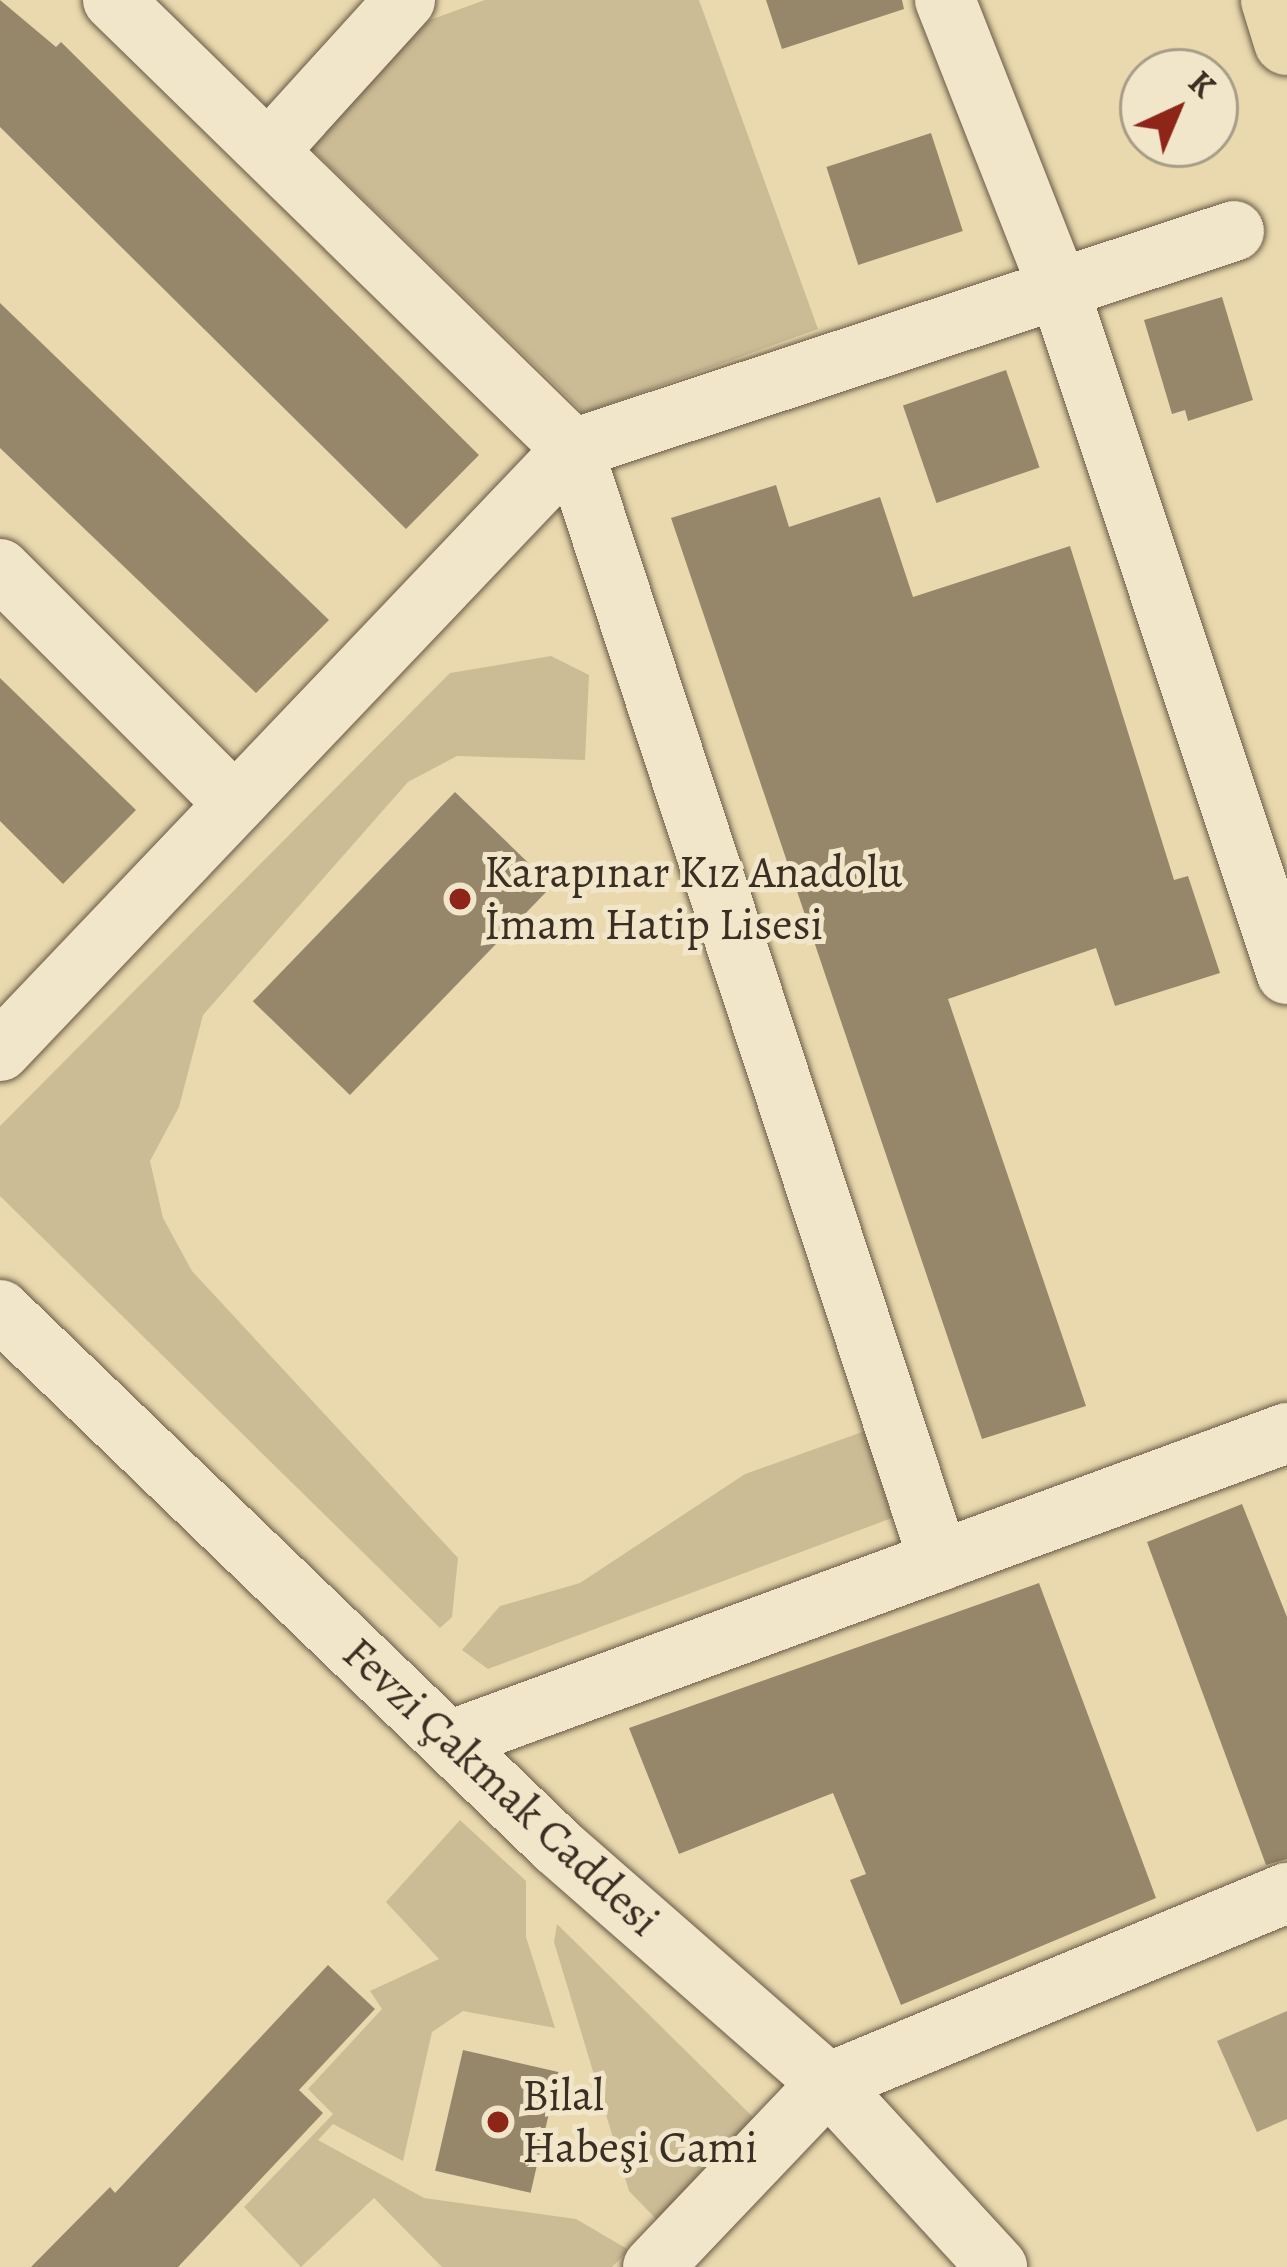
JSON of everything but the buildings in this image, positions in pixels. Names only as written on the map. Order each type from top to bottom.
[{"type":"highway","points":[[1274,0],[1287,42]]},
{"type":"street","points":[[113,0],[270,148],[573,449],[939,1561]]},
{"type":"street","points":[[270,148],[405,0]]},
{"type":"street","points":[[945,0],[1059,290],[1287,974]]},
{"type":"street","points":[[0,1051],[573,449],[1234,231]]},
{"type":"street","points":[[0,569],[235,804]]},
{"type":"street","name":"Fevzi Çakmak Caddesi","points":[[0,1310],[448,1741],[828,2083],[997,2267]]},
{"type":"street","points":[[448,1741],[1287,1433]]},
{"type":"street","points":[[653,2267],[828,2083],[1287,1893]]},
{"type":"shaded area","points":[[485,0],[699,0],[818,329],[584,413],[311,148],[427,21]]},
{"type":"shaded area","points":[[551,656],[589,675],[585,760],[457,756],[408,782],[203,1015],[179,1107],[150,1161],[163,1218],[192,1271],[458,1558],[452,1617],[440,1628],[0,1196],[0,1126],[450,673]]},
{"type":"shaded area","points":[[865,1431],[892,1518],[488,1669],[462,1650],[500,1606],[580,1583],[745,1474]]},
{"type":"shaded area","points":[[460,1820],[526,1881],[526,1937],[555,2028],[463,2011],[432,2032],[403,2161],[333,2124],[318,2140],[424,2198],[576,2219],[629,2250],[612,2267],[442,2267],[374,2198],[301,2267],[244,2207],[333,2114],[308,2089],[382,2009],[370,1991],[439,1959],[386,1902]]},
{"type":"shaded area","points":[[557,1924],[758,2122],[659,2222],[629,2191],[554,1942]]},
{"type":"shaded area","points":[[1287,2011],[1287,2119],[1257,2132],[1217,2041]]},
{"type":"place","name":"Karapınar Kız Anadolu İmam Hatip Lisesi","points":[[460,899]]},
{"type":"place","name":"Bilal Habeşi Cami","points":[[498,2122]]}]
